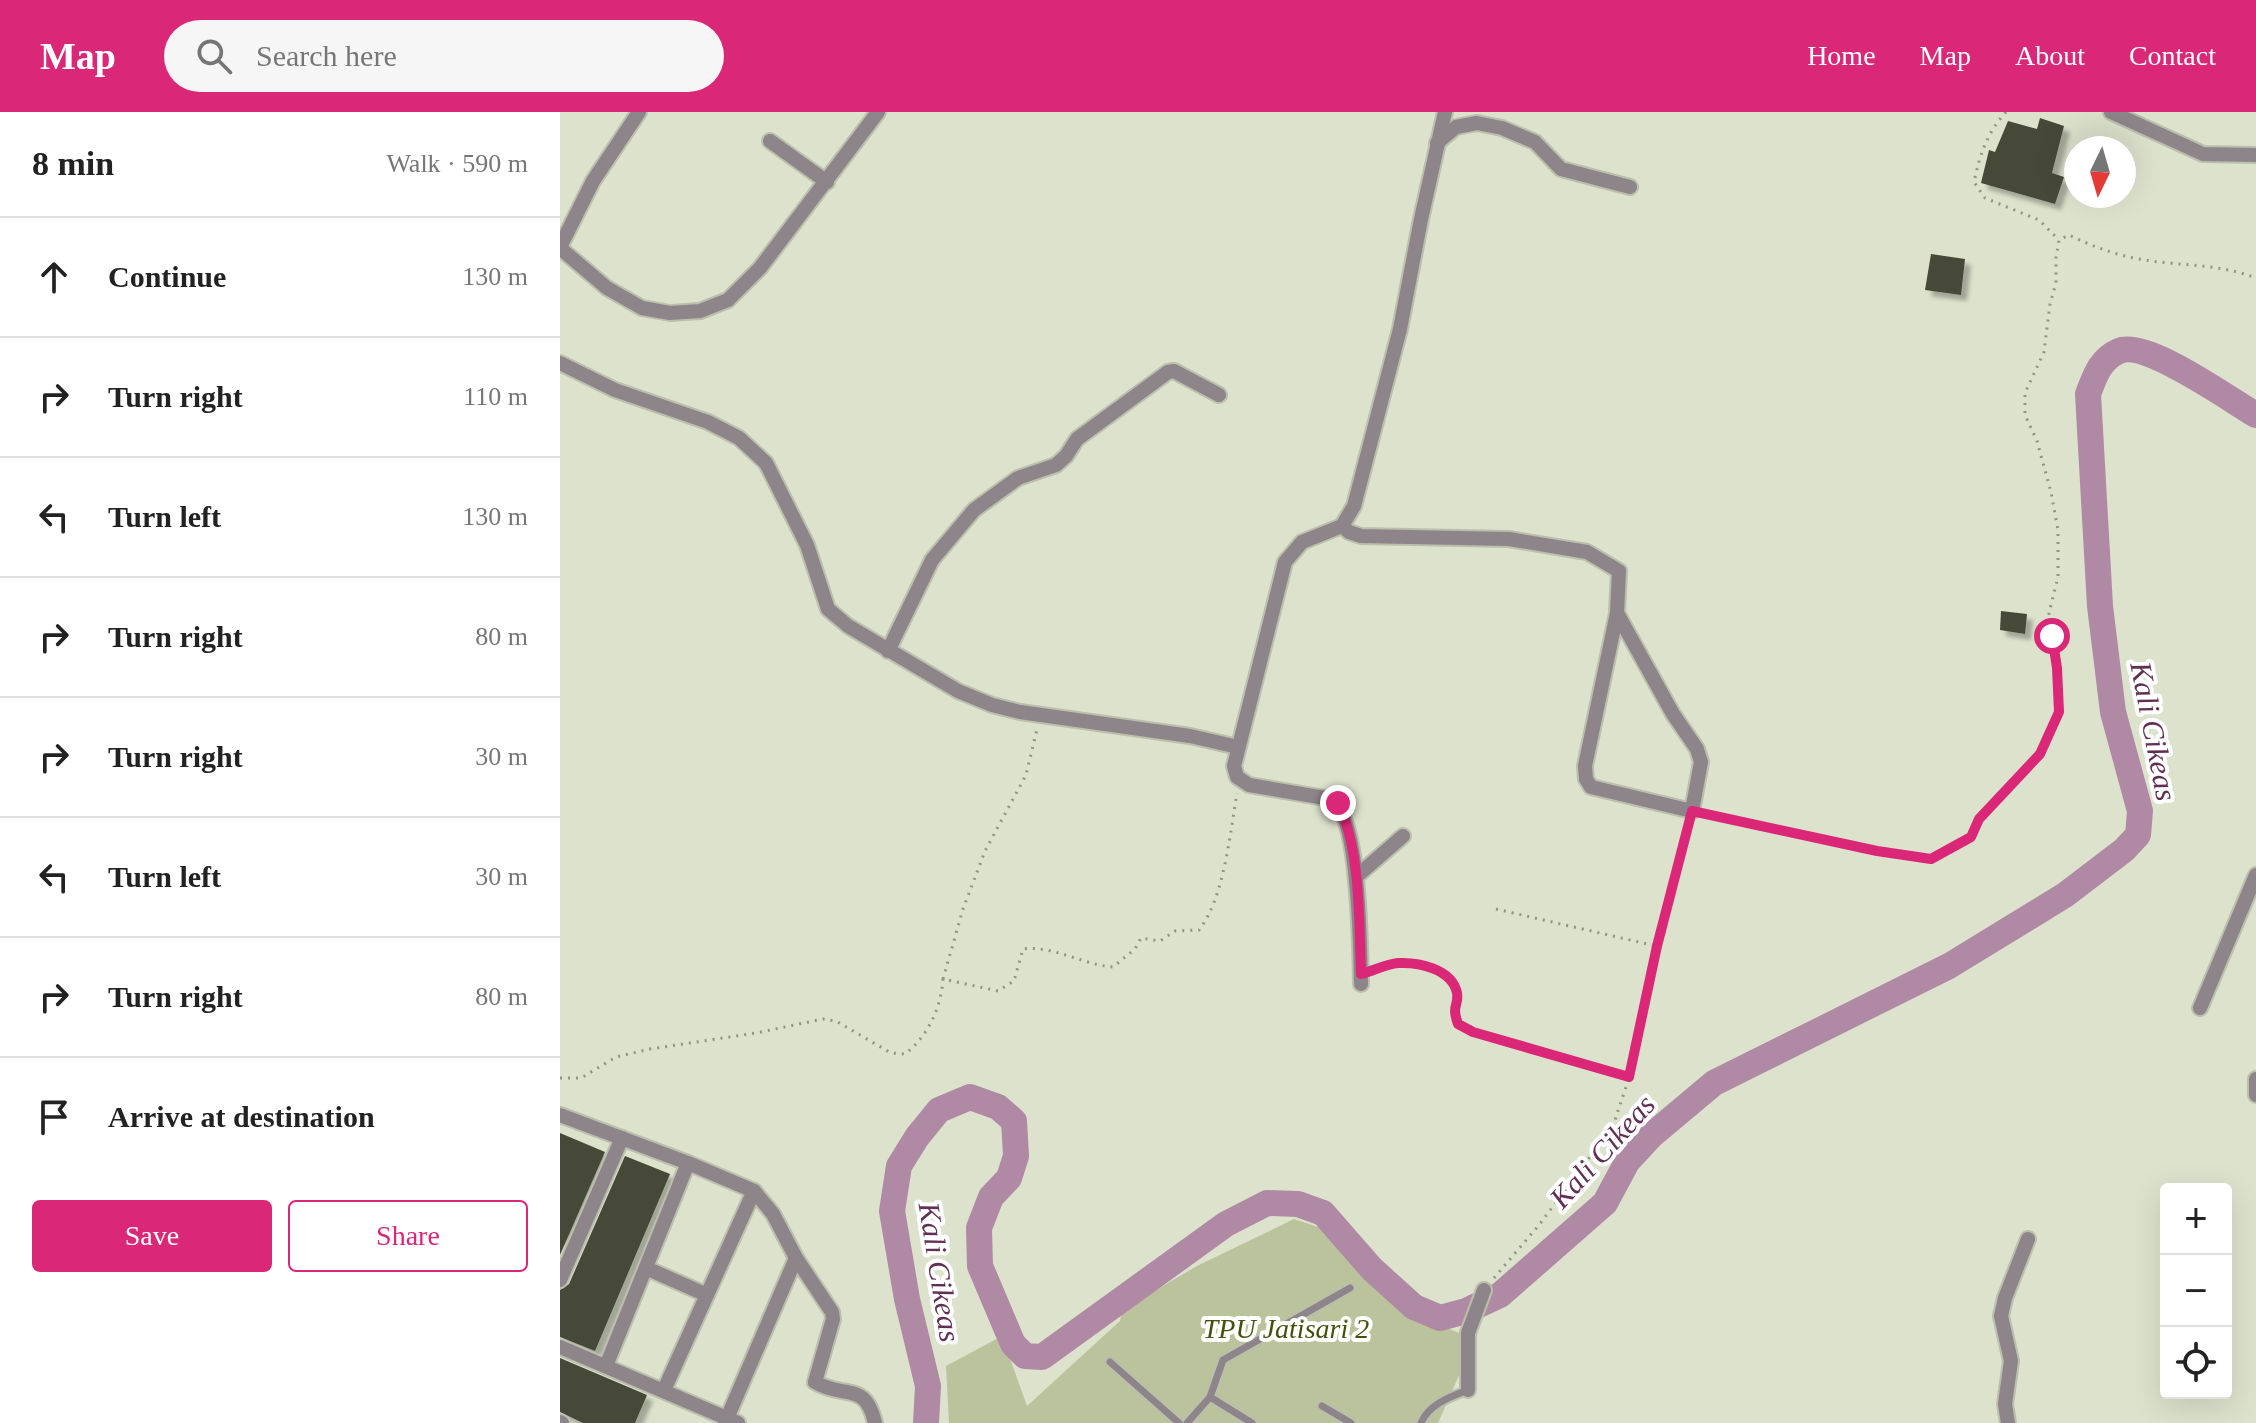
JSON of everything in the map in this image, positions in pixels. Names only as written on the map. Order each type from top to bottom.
[{"type":"street","points":[[639,112],[593,181],[560,247],[607,288],[642,308],[670,313],[700,311],[728,300],[760,268],[878,112]]},
{"type":"street","points":[[1361,979],[1357,876],[1338,803],[1331,799],[1249,785],[1240,779],[1234,766],[1285,562],[1302,542],[1342,526],[1357,496],[1400,329],[1445,112]]},
{"type":"street","points":[[2111,112],[2203,154],[2256,155]]},
{"type":"street","points":[[1437,143],[1456,127],[1477,123],[1502,128],[1535,142],[1561,169],[1630,187]]},
{"type":"street","points":[[770,141],[827,182]]},
{"type":"street","points":[[560,363],[615,390],[708,422],[739,438],[766,463],[807,545],[828,609],[848,626],[958,691],[992,705],[1041,716],[1190,736],[1238,747]]},
{"type":"street","points":[[888,651],[932,560],[974,510],[1018,478],[1056,465],[1077,439],[1168,372],[1174,371],[1219,395]]},
{"type":"street","points":[[1342,526],[1361,536],[1509,539],[1587,552],[1619,571],[1617,613],[1585,766],[1586,779],[1591,787],[1692,811],[1701,762],[1697,749],[1673,714],[1617,613]]},
{"type":"street","points":[[1357,876],[1403,836]]},
{"type":"street","points":[[2200,1008],[2256,875]]},
{"type":"street","points":[[2256,1079],[2256,1095]]},
{"type":"street","points":[[560,1115],[754,1191],[773,1214],[796,1258],[832,1312],[833,1319],[815,1382],[863,1396],[871,1406],[875,1423]]},
{"type":"street","points":[[560,1280],[622,1138]]},
{"type":"street","points":[[606,1366],[688,1163]]},
{"type":"street","points":[[664,1390],[754,1191]]},
{"type":"street","points":[[2008,1423],[2005,1404],[2011,1361],[2001,1316],[2028,1239]]},
{"type":"street","points":[[560,1347],[730,1421],[796,1258]]},
{"type":"street","points":[[646,1268],[707,1295]]},
{"type":"street","points":[[1468,1390],[1468,1333],[1484,1290]]},
{"type":"lane","points":[[1187,1423],[1210,1397],[1223,1360],[1350,1288]]},
{"type":"lane","points":[[1110,1362],[1179,1423]]},
{"type":"lane","points":[[1421,1423],[1424,1414],[1442,1401],[1468,1390]]},
{"type":"lane","points":[[1210,1397],[1252,1423]]},
{"type":"lane","points":[[1322,1406],[1351,1423]]},
{"type":"path","points":[[2006,112],[1992,127],[1981,151],[1974,182],[1985,198],[2039,220],[2059,240]]},
{"type":"path","points":[[2059,240],[2069,235],[2104,251],[2244,273],[2256,278]]},
{"type":"path","points":[[1484,1290],[1539,1225],[1613,1126],[1629,1077],[1657,946],[1692,811],[1877,851],[1931,859],[1971,837],[1979,819],[2040,754],[2059,712],[2057,668],[2049,613],[2058,577],[2058,530],[2037,441],[2025,415],[2025,393],[2033,369],[2044,352],[2056,283],[2059,240]]},
{"type":"path","points":[[560,1078],[581,1078],[616,1057],[650,1049],[823,1019],[836,1021],[891,1053],[905,1054],[920,1042],[937,1010],[963,909],[985,851],[1026,775],[1041,716]]},
{"type":"path","points":[[943,979],[998,991],[1014,981],[1023,949],[1038,947],[1087,963],[1113,967],[1135,949],[1141,938],[1160,941],[1175,931],[1199,930],[1213,907],[1231,839],[1240,779]]},
{"type":"path","points":[[1496,909],[1657,946]]},
{"type":"path","points":[[1361,979],[1399,963],[1436,968],[1449,977],[1457,994],[1453,1012],[1458,1024],[1473,1032],[1629,1077]]},
{"type":"green space","name":"TPU Jatisari 2","points":[[1294,1219],[1330,1231],[1403,1311],[1475,1339],[1438,1423],[949,1423],[946,1366],[1002,1336],[1027,1406],[1120,1321],[1122,1310],[1197,1266]]},
{"type":"building","points":[[2040,118],[2064,126],[2052,173],[2064,177],[2055,204],[1981,183],[1989,150],[1995,152],[2008,121],[2037,129]]},
{"type":"building","points":[[1931,254],[1965,259],[1961,295],[1925,290]]},
{"type":"building","points":[[2001,611],[2027,614],[2025,634],[2000,630]]},
{"type":"building","points":[[560,1133],[605,1152],[560,1255]]},
{"type":"building","points":[[625,1156],[670,1174],[595,1351],[560,1337],[560,1290],[569,1284]]},
{"type":"building","points":[[560,1358],[647,1395],[635,1423],[583,1423],[560,1412]]},
{"type":"waterway","name":"Kali Cikeas","points":[[926,1423],[928,1386],[907,1299],[892,1211],[899,1166],[939,1110],[970,1097],[998,1107],[1014,1121],[1016,1156],[1009,1178],[991,1197],[979,1228],[980,1266],[1013,1344],[1025,1356],[1042,1357],[1226,1224],[1267,1203],[1298,1204],[1323,1213],[1372,1269],[1414,1307],[1440,1318],[1466,1311],[1500,1295],[1605,1203],[1627,1162],[1652,1135],[1714,1083],[1949,966],[2065,895],[2124,850],[2138,835],[2140,811],[2113,712],[2100,606],[2088,394],[2093,381],[2112,354],[2132,350],[2167,362],[2256,415]]},
{"type":"route","points":[[1338,803],[1357,876],[1361,974],[1399,963],[1436,968],[1449,977],[1457,994],[1453,1012],[1458,1024],[1473,1032],[1629,1077],[1657,946],[1692,811],[1877,851],[1931,859],[1971,837],[1979,819],[2040,754],[2059,712],[2052,636]]}]
